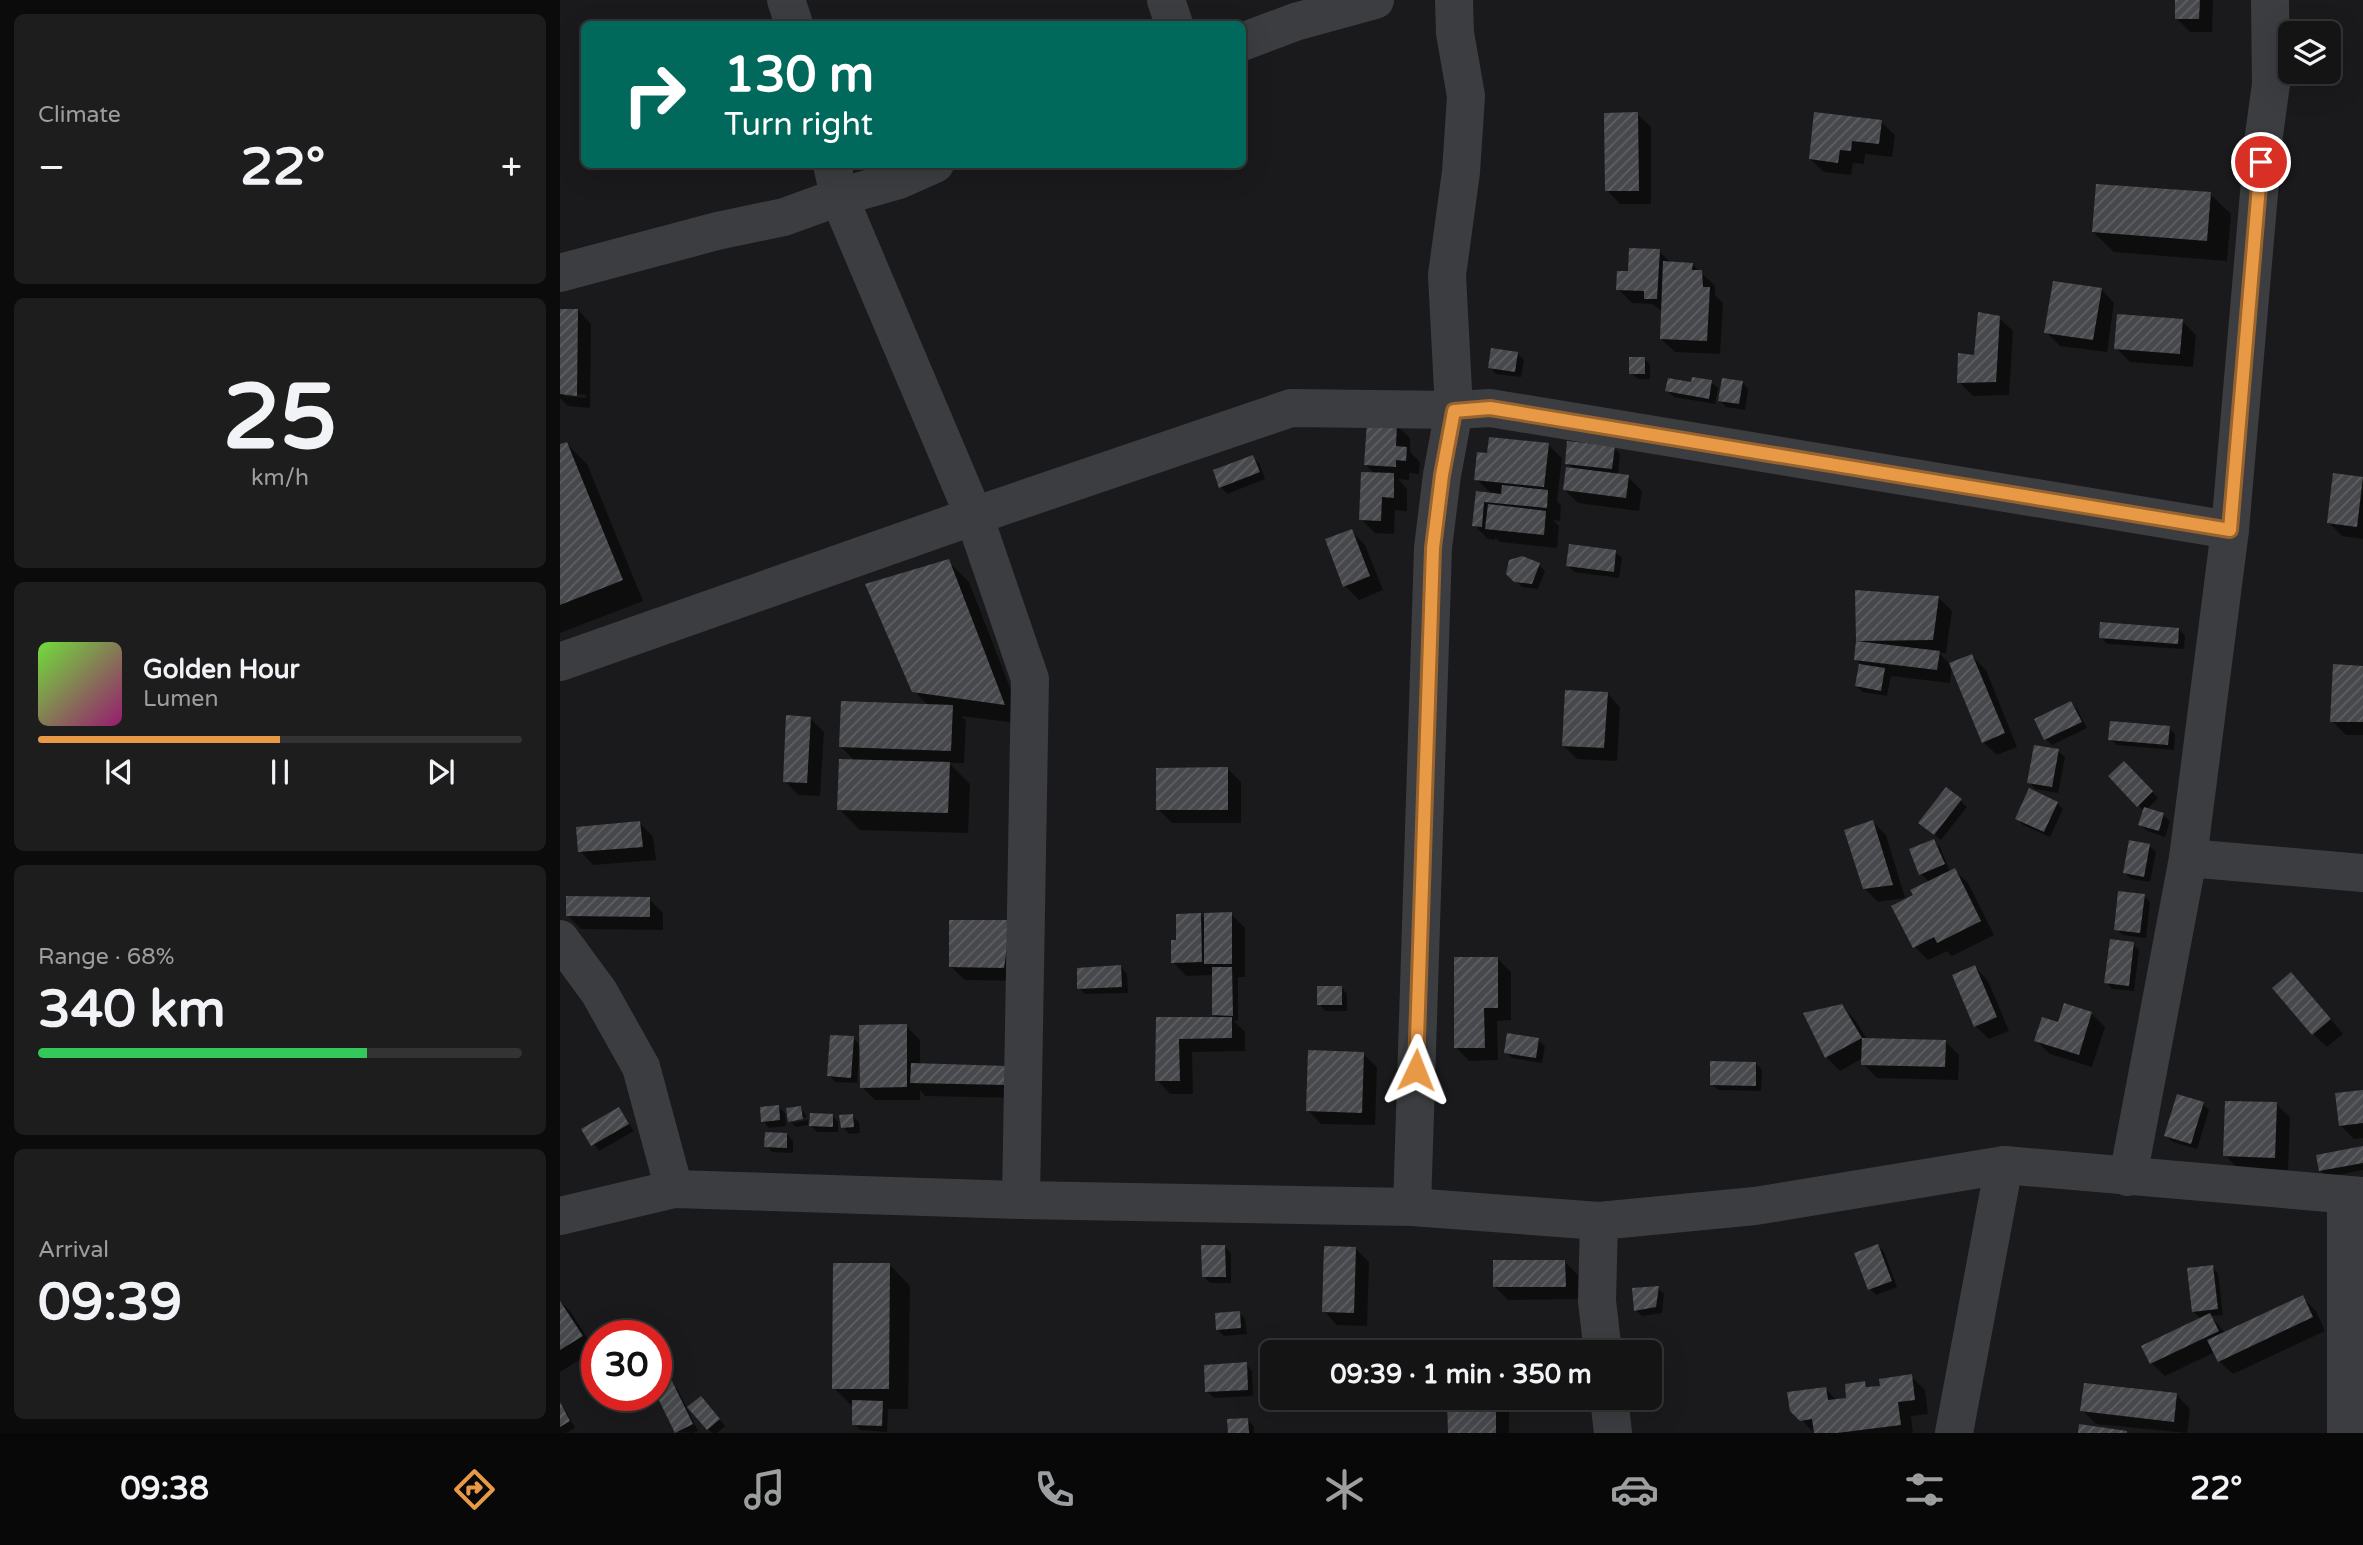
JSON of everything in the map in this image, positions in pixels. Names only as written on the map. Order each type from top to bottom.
[{"type":"street","points":[[786,0],[793,21]]},
{"type":"street","points":[[1166,0],[1173,21]]},
{"type":"street","points":[[1246,41],[1296,22],[1375,0]]},
{"type":"street","points":[[1412,1207],[1433,548],[1442,475],[1454,411],[1447,275],[1461,172],[1466,96],[1455,33],[1454,0]]},
{"type":"street","points":[[2128,1177],[2188,858],[2230,530],[2264,135],[2271,84],[2270,0]]},
{"type":"street","points":[[560,273],[717,231],[784,217],[835,181],[899,180],[926,168]]},
{"type":"street","points":[[835,181],[974,516],[1030,678],[1021,1200]]},
{"type":"street","points":[[560,662],[1291,408],[1454,411],[1490,408],[2230,530]]},
{"type":"street","points":[[2188,858],[2363,873]]},
{"type":"street","points":[[560,939],[598,992],[641,1067],[674,1189]]},
{"type":"street","points":[[1954,1433],[2004,1165]]},
{"type":"street","points":[[560,1216],[674,1189],[1021,1200],[1412,1207],[1599,1221],[1755,1206],[2004,1165],[2355,1196],[2346,1433]]},
{"type":"street","points":[[1599,1221],[1597,1301],[1602,1340]]},
{"type":"street","points":[[1610,1410],[1613,1433]]},
{"type":"building","points":[[2175,0],[2200,0],[2199,19],[2175,19]]},
{"type":"building","points":[[1638,112],[1639,191],[1605,191],[1604,113]]},
{"type":"building","points":[[1814,112],[1882,120],[1879,144],[1852,141],[1851,151],[1840,150],[1838,163],[1809,159]]},
{"type":"building","points":[[2096,184],[2211,192],[2207,241],[2092,232]]},
{"type":"building","points":[[1629,248],[1660,249],[1657,299],[1644,299],[1644,291],[1616,290],[1617,271],[1628,271]]},
{"type":"building","points":[[1663,261],[1693,263],[1692,270],[1702,270],[1703,287],[1710,287],[1707,341],[1660,339]]},
{"type":"building","points":[[2053,281],[2102,288],[2093,340],[2044,333]]},
{"type":"building","points":[[560,309],[578,309],[577,396],[560,394]]},
{"type":"building","points":[[1978,312],[2000,316],[1996,382],[1957,383],[1958,353],[1974,355]]},
{"type":"building","points":[[2117,314],[2183,319],[2180,354],[2114,349]]},
{"type":"building","points":[[1491,348],[1518,352],[1515,372],[1488,368]]},
{"type":"building","points":[[1629,357],[1645,357],[1645,374],[1629,374]]},
{"type":"building","points":[[1692,377],[1712,380],[1709,399],[1665,391],[1668,378],[1691,382]]},
{"type":"building","points":[[1722,378],[1743,381],[1739,404],[1718,401]]},
{"type":"building","points":[[1367,422],[1397,423],[1396,446],[1407,447],[1406,461],[1396,460],[1396,467],[1364,465]]},
{"type":"building","points":[[1489,437],[1549,443],[1544,487],[1474,480],[1477,452],[1487,453]]},
{"type":"building","points":[[1567,441],[1615,446],[1612,469],[1565,464]]},
{"type":"building","points":[[567,442],[623,580],[560,605],[560,444]]},
{"type":"building","points":[[1253,455],[1260,472],[1219,488],[1213,470]]},
{"type":"building","points":[[1566,467],[1629,475],[1626,498],[1563,490]]},
{"type":"building","points":[[1361,472],[1394,473],[1394,498],[1382,497],[1381,521],[1359,520]]},
{"type":"building","points":[[2333,473],[2363,477],[2357,527],[2327,523]]},
{"type":"building","points":[[1502,485],[1548,490],[1547,508],[1484,502],[1482,527],[1472,526],[1476,491],[1501,494]]},
{"type":"building","points":[[1488,504],[1546,511],[1544,535],[1485,529]]},
{"type":"building","points":[[1352,529],[1370,576],[1343,587],[1325,539]]},
{"type":"building","points":[[1569,544],[1616,550],[1614,572],[1566,566]]},
{"type":"building","points":[[1522,556],[1540,563],[1532,584],[1514,582],[1506,574],[1509,560]]},
{"type":"building","points":[[949,559],[1005,705],[912,692],[865,584]]},
{"type":"building","points":[[1855,590],[1939,596],[1933,640],[1856,641]]},
{"type":"building","points":[[2100,622],[2179,628],[2178,644],[2099,638]]},
{"type":"building","points":[[1856,641],[1940,651],[1937,670],[1854,660]]},
{"type":"building","points":[[1972,654],[2005,733],[1982,743],[1949,663]]},
{"type":"building","points":[[1859,664],[1885,668],[1881,691],[1855,686]]},
{"type":"building","points":[[2333,664],[2363,666],[2363,722],[2330,722]]},
{"type":"building","points":[[1565,690],[1608,692],[1604,748],[1562,746]]},
{"type":"building","points":[[841,701],[953,705],[951,751],[839,747]]},
{"type":"building","points":[[2071,701],[2082,722],[2044,740],[2034,719]]},
{"type":"building","points":[[786,715],[811,717],[807,783],[783,782]]},
{"type":"building","points":[[2110,721],[2170,726],[2168,745],[2108,740]]},
{"type":"building","points":[[2034,745],[2059,749],[2052,787],[2027,783]]},
{"type":"building","points":[[839,759],[950,762],[948,813],[837,810]]},
{"type":"building","points":[[2124,761],[2153,791],[2137,807],[2108,776]]},
{"type":"building","points":[[1228,767],[1228,810],[1156,810],[1156,768]]},
{"type":"building","points":[[1946,787],[1962,799],[1934,835],[1918,823]]},
{"type":"building","points":[[2029,788],[2058,802],[2044,832],[2015,819]]},
{"type":"building","points":[[2144,807],[2164,813],[2159,831],[2138,825]]},
{"type":"building","points":[[1873,820],[1893,885],[1863,889],[1844,830]]},
{"type":"building","points":[[640,821],[643,847],[578,852],[576,827]]},
{"type":"building","points":[[1934,839],[1945,864],[1919,875],[1909,849]]},
{"type":"building","points":[[2129,840],[2150,844],[2144,877],[2123,873]]},
{"type":"building","points":[[1955,868],[1981,921],[1937,943],[1934,937],[1913,948],[1891,906],[1913,895],[1910,890]]},
{"type":"building","points":[[2118,891],[2145,894],[2140,933],[2114,930]]},
{"type":"building","points":[[566,896],[650,897],[650,917],[566,916]]},
{"type":"building","points":[[1232,912],[1232,964],[1204,964],[1204,913]]},
{"type":"building","points":[[1201,913],[1202,962],[1171,963],[1171,940],[1176,940],[1176,914]]},
{"type":"building","points":[[949,920],[1011,920],[1004,968],[949,967]]},
{"type":"building","points":[[2110,939],[2134,942],[2129,986],[2104,983]]},
{"type":"building","points":[[1454,957],[1498,957],[1498,1008],[1484,1008],[1485,1048],[1454,1048]]},
{"type":"building","points":[[1121,965],[1122,987],[1077,989],[1077,968]]},
{"type":"building","points":[[1975,965],[1997,1017],[1974,1027],[1952,975]]},
{"type":"building","points":[[1212,967],[1232,967],[1233,1016],[1212,1015]]},
{"type":"building","points":[[2291,972],[2331,1019],[2312,1035],[2272,988]]},
{"type":"building","points":[[1317,986],[1342,986],[1342,1005],[1317,1005]]},
{"type":"building","points":[[2064,1003],[2092,1012],[2079,1055],[2034,1041],[2042,1017],[2058,1022]]},
{"type":"building","points":[[1842,1004],[1862,1038],[1825,1058],[1803,1013]]},
{"type":"building","points":[[1156,1017],[1232,1017],[1232,1038],[1179,1039],[1180,1081],[1155,1081]]},
{"type":"building","points":[[907,1024],[907,1087],[860,1088],[859,1025]]},
{"type":"building","points":[[1507,1033],[1539,1038],[1536,1058],[1504,1053]]},
{"type":"building","points":[[830,1035],[854,1036],[851,1078],[827,1076]]},
{"type":"building","points":[[1862,1038],[1946,1040],[1945,1067],[1861,1065]]},
{"type":"building","points":[[1308,1050],[1364,1052],[1362,1113],[1306,1111]]},
{"type":"building","points":[[1710,1061],[1756,1062],[1756,1086],[1710,1085]]},
{"type":"building","points":[[911,1063],[1007,1066],[1006,1085],[910,1083]]},
{"type":"building","points":[[2363,1090],[2363,1123],[2339,1126],[2335,1093]]},
{"type":"building","points":[[2177,1094],[2204,1102],[2191,1144],[2164,1136]]},
{"type":"building","points":[[2225,1101],[2277,1102],[2275,1158],[2223,1156]]},
{"type":"building","points":[[779,1105],[780,1120],[761,1122],[760,1107]]},
{"type":"building","points":[[801,1106],[803,1119],[788,1122],[786,1108]]},
{"type":"building","points":[[619,1107],[629,1124],[591,1146],[581,1129]]},
{"type":"building","points":[[810,1113],[833,1114],[833,1127],[809,1126]]},
{"type":"building","points":[[853,1114],[854,1127],[841,1128],[839,1115]]},
{"type":"building","points":[[765,1132],[787,1133],[787,1148],[764,1147]]},
{"type":"building","points":[[2363,1146],[2363,1163],[2319,1171],[2316,1155]]},
{"type":"building","points":[[1878,1244],[1892,1281],[1868,1290],[1854,1253]]},
{"type":"building","points":[[1201,1245],[1225,1245],[1226,1277],[1202,1277]]},
{"type":"building","points":[[1324,1246],[1356,1247],[1354,1313],[1322,1312]]},
{"type":"building","points":[[1493,1260],[1565,1260],[1566,1287],[1493,1287]]},
{"type":"building","points":[[833,1263],[890,1263],[889,1389],[832,1389]]},
{"type":"building","points":[[2213,1265],[2218,1309],[2192,1312],[2187,1268]]},
{"type":"building","points":[[1659,1286],[1656,1307],[1634,1311],[1632,1288]]},
{"type":"building","points":[[2303,1295],[2313,1317],[2218,1362],[2207,1340]]},
{"type":"building","points":[[560,1301],[581,1333],[581,1337],[560,1350]]},
{"type":"building","points":[[1240,1311],[1241,1328],[1216,1330],[1215,1313]]},
{"type":"building","points":[[2210,1313],[2219,1331],[2150,1364],[2141,1346]]},
{"type":"building","points":[[1247,1362],[1248,1390],[1205,1392],[1204,1365]]},
{"type":"building","points":[[1912,1374],[1915,1400],[1898,1402],[1901,1425],[1837,1433],[1814,1433],[1812,1419],[1800,1421],[1790,1411],[1787,1392],[1826,1387],[1828,1400],[1846,1398],[1845,1384],[1865,1381],[1866,1387],[1880,1386],[1879,1379]]},
{"type":"building","points":[[672,1381],[693,1424],[675,1433],[664,1411],[672,1411]]},
{"type":"building","points":[[2084,1383],[2177,1393],[2174,1422],[2080,1411]]},
{"type":"building","points":[[701,1396],[720,1419],[707,1430],[687,1407]]},
{"type":"building","points":[[852,1400],[883,1401],[882,1426],[852,1425]]},
{"type":"building","points":[[560,1402],[570,1421],[560,1427]]},
{"type":"building","points":[[1447,1410],[1496,1410],[1496,1433],[1448,1433]]},
{"type":"building","points":[[1248,1418],[1249,1433],[1228,1433],[1227,1419]]},
{"type":"building","points":[[2079,1424],[2127,1431],[2127,1433],[2078,1433]]},
{"type":"route","points":[[1416,1070],[1433,548],[1442,475],[1454,411],[1490,408],[2230,530],[2261,162]]}]
